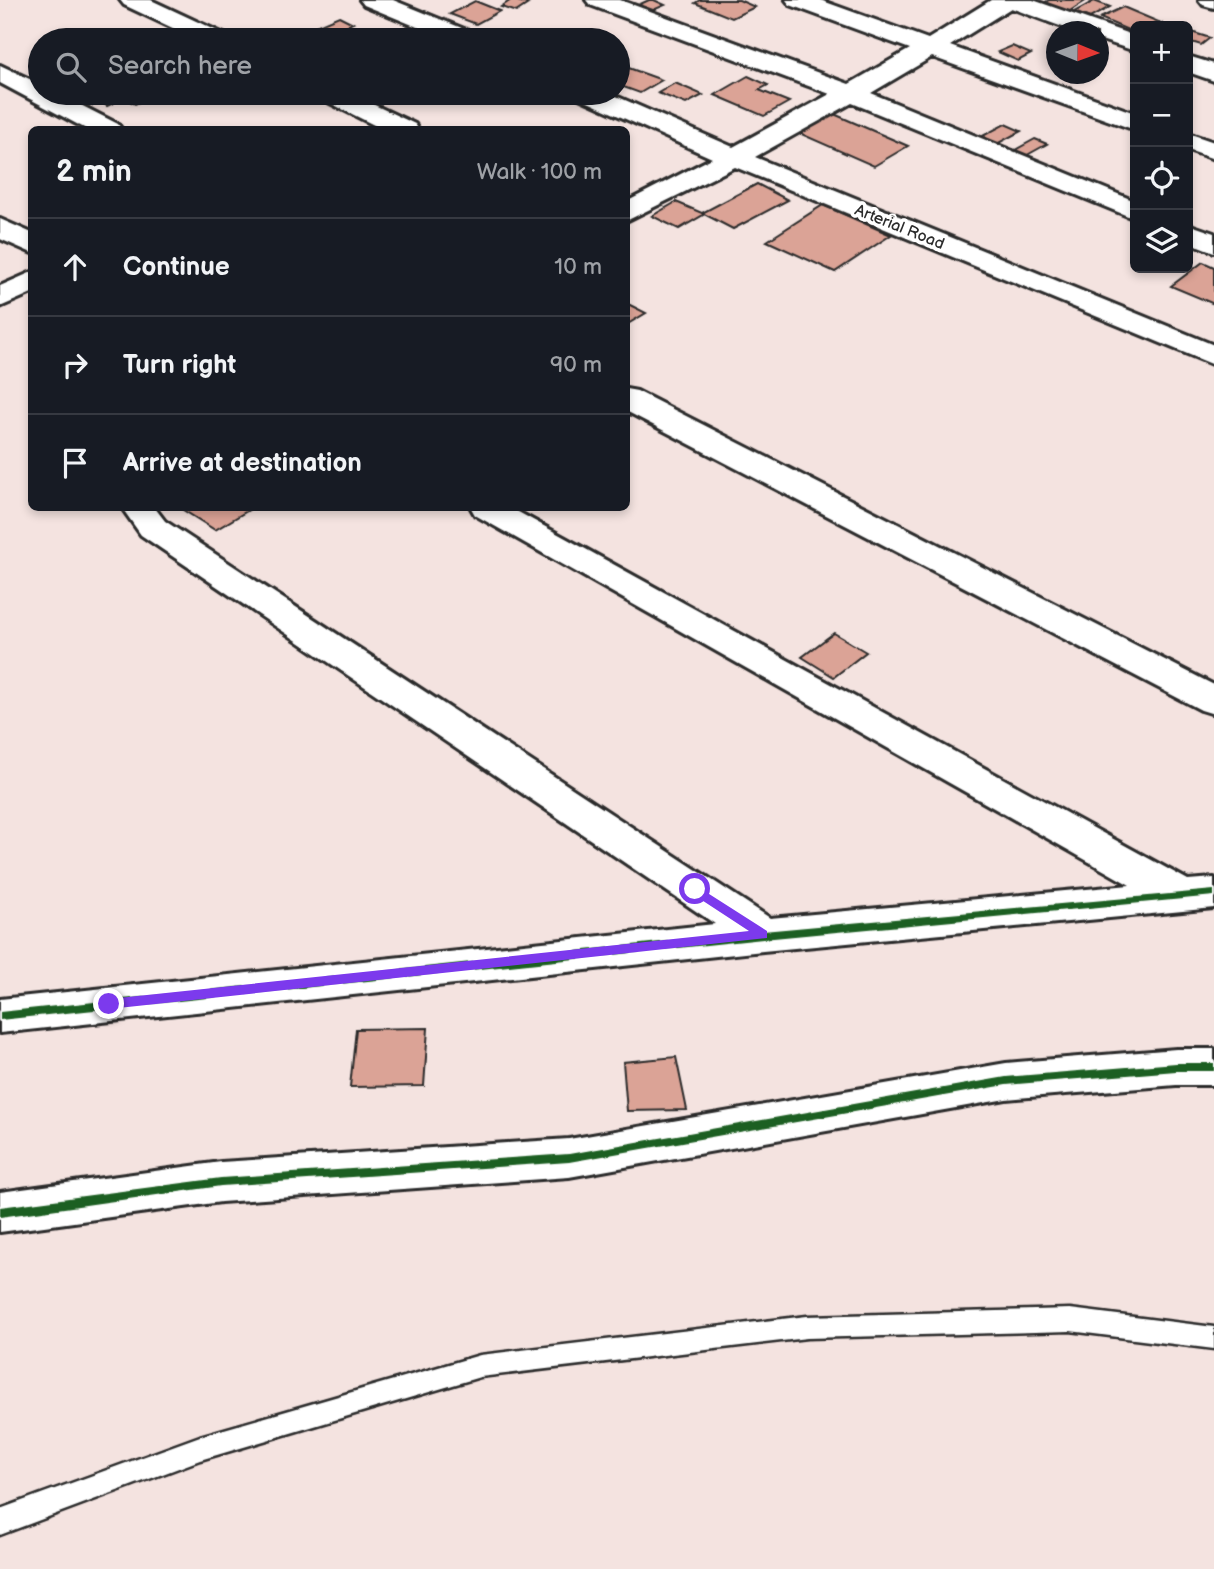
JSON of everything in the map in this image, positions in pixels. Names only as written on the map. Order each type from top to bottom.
[{"type":"street","points":[[131,0],[191,28]]},
{"type":"street","points":[[372,0],[441,28]]},
{"type":"street","points":[[598,0],[850,93],[1133,210]]},
{"type":"street","points":[[798,0],[933,48],[1046,71]]},
{"type":"street","points":[[630,212],[735,158],[933,48],[1009,0],[1071,21]]},
{"type":"street","points":[[1109,34],[1130,42]]},
{"type":"street","points":[[1193,65],[1214,73]]},
{"type":"street","points":[[0,72],[28,87]]},
{"type":"street","points":[[1093,84],[1130,117]]},
{"type":"street","points":[[62,105],[101,126]]},
{"type":"street","points":[[354,105],[398,126]]},
{"type":"street","name":"Arterial Road","points":[[615,105],[735,158],[1214,356]]},
{"type":"street","points":[[1193,143],[1214,151]]},
{"type":"street","points":[[0,227],[28,243]]},
{"type":"street","points":[[1193,234],[1214,243]]},
{"type":"street","points":[[0,298],[28,283]]},
{"type":"street","points":[[630,400],[1214,701]]},
{"type":"street","points":[[140,511],[153,528],[763,935]]},
{"type":"street","points":[[493,511],[1197,894]]},
{"type":"street","points":[[0,1016],[763,935],[1197,894]]},
{"type":"street","points":[[0,1212],[221,1182],[569,1158],[1006,1081],[1176,1067],[1214,1067]]},
{"type":"lane","points":[[0,1522],[200,1448],[480,1366],[807,1327],[1070,1320],[1214,1338]]},
{"type":"building","points":[[511,0],[528,4],[516,12],[501,7]]},
{"type":"building","points":[[649,0],[665,5],[651,11],[638,5]]},
{"type":"building","points":[[700,0],[739,0],[755,7],[732,18],[695,3]]},
{"type":"building","points":[[1049,0],[1087,0],[1065,14],[1040,5]]},
{"type":"building","points":[[475,1],[500,11],[476,24],[450,14]]},
{"type":"building","points":[[1094,1],[1110,7],[1090,18],[1074,12]]},
{"type":"building","points":[[1123,7],[1156,21],[1130,21],[1130,31],[1100,18]]},
{"type":"building","points":[[339,16],[353,23],[341,28],[313,27]]},
{"type":"building","points":[[1193,33],[1210,38],[1201,45],[1193,43]]},
{"type":"building","points":[[1012,46],[1031,54],[1018,61],[998,52]]},
{"type":"building","points":[[630,68],[662,80],[640,93],[630,89]]},
{"type":"building","points":[[748,76],[768,85],[759,90],[789,102],[764,116],[715,95]]},
{"type":"building","points":[[675,83],[703,95],[686,104],[658,93]]},
{"type":"building","points":[[827,111],[908,146],[874,166],[792,130]]},
{"type":"building","points":[[1005,124],[1021,131],[995,145],[979,138]]},
{"type":"building","points":[[1035,139],[1047,144],[1020,159],[1008,154]]},
{"type":"building","points":[[757,184],[788,200],[733,229],[702,213]]},
{"type":"building","points":[[676,202],[703,215],[679,229],[652,216]]},
{"type":"building","points":[[823,205],[891,235],[835,272],[767,241]]},
{"type":"building","points":[[1203,262],[1214,267],[1214,304],[1171,286],[1188,273],[1193,273],[1193,270]]},
{"type":"building","points":[[630,305],[646,313],[630,323]]},
{"type":"building","points":[[185,511],[247,511],[215,530]]},
{"type":"building","points":[[834,633],[866,652],[834,677],[802,657]]},
{"type":"building","points":[[428,1028],[424,1086],[350,1087],[356,1029]]},
{"type":"building","points":[[676,1057],[687,1110],[627,1111],[623,1062]]},
{"type":"cycle path","points":[[0,1016],[763,935],[1214,893]]},
{"type":"cycle path","points":[[0,1212],[221,1182],[569,1158],[1006,1081],[1176,1067],[1214,1067]]},
{"type":"route","points":[[109,1004],[763,935],[695,889]]}]
